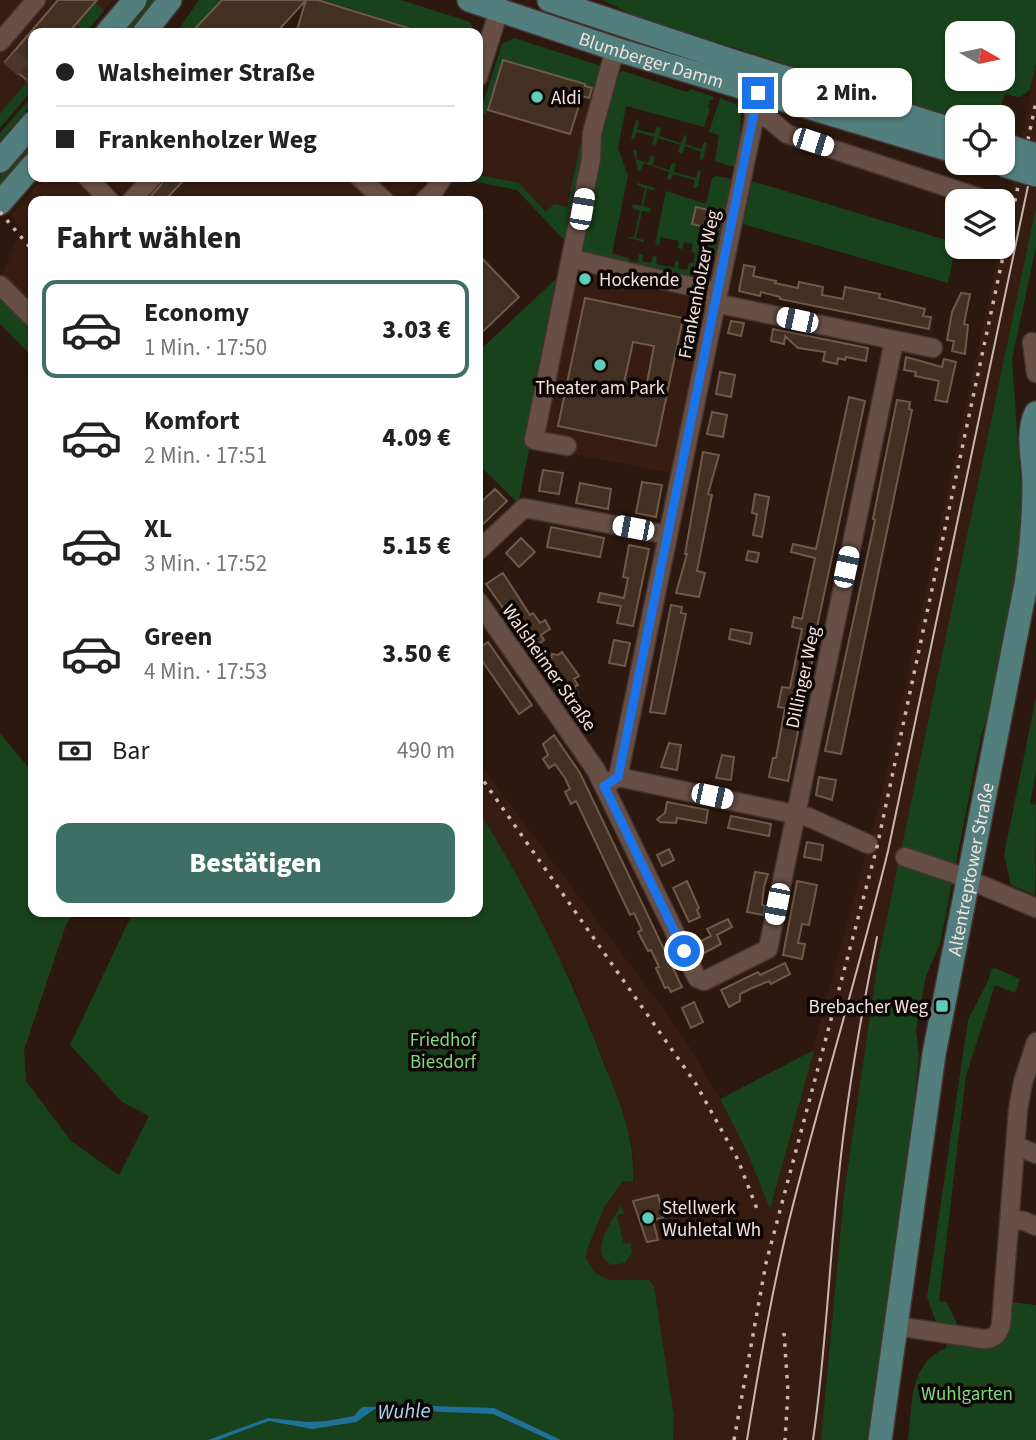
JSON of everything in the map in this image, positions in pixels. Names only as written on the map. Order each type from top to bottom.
[{"type":"main road","points":[[111,28],[135,0]]},
{"type":"main road","points":[[148,28],[170,0]]},
{"type":"main road","name":"Blumberger Damm","points":[[469,0],[615,50],[945,148]]},
{"type":"main road","name":"Blumberger Damm","points":[[499,10],[507,4],[557,3],[759,93],[945,129]]},
{"type":"main road","points":[[0,161],[28,129]]},
{"type":"main road","points":[[1015,155],[1036,155]]},
{"type":"main road","points":[[1015,163],[1036,175]]},
{"type":"main road","points":[[0,202],[28,171]]},
{"type":"main road","name":"Altentreptower Straße","points":[[974,882],[1026,584],[1033,521],[1031,431],[1036,413]]},
{"type":"main road","name":"Altentreptower Straße","points":[[892,1440],[901,1327],[933,1054],[1036,604]]},
{"type":"main road","name":"Altentreptower Straße","points":[[880,1440],[901,1327]]},
{"type":"street","points":[[3,49],[36,0]]},
{"type":"street","points":[[483,61],[499,10]]},
{"type":"street","points":[[566,446],[534,440],[573,259],[591,159],[592,133],[615,50]]},
{"type":"street","points":[[759,93],[769,119],[787,134],[953,189]]},
{"type":"street","name":"Frankenholzer Weg","points":[[611,781],[668,535],[759,93]]},
{"type":"street","points":[[92,182],[105,196]]},
{"type":"street","points":[[136,196],[148,182]]},
{"type":"street","points":[[364,182],[380,196]]},
{"type":"street","points":[[429,196],[440,182]]},
{"type":"street","points":[[573,259],[894,341],[933,348]]},
{"type":"street","points":[[0,285],[28,313]]},
{"type":"street","name":"Dillinger Weg","points":[[700,981],[768,949],[894,341]]},
{"type":"street","points":[[1032,342],[1036,373]]},
{"type":"street","points":[[483,546],[523,508],[668,535]]},
{"type":"street","name":"Walsheimer Straße","points":[[483,608],[596,770],[611,781],[700,981]]},
{"type":"street","points":[[611,781],[808,817],[868,844]]},
{"type":"street","points":[[905,857],[1036,908]]},
{"type":"street","points":[[901,1327],[983,1339],[991,1339],[998,1333],[1001,1325],[1023,1082],[1036,1042]]},
{"type":"street","points":[[1016,1146],[1036,1154]]},
{"type":"street","points":[[1010,1219],[1036,1226]]},
{"type":"shaded area","points":[[0,0],[113,0],[89,28],[28,28],[28,95],[0,128]]},
{"type":"shaded area","points":[[514,38],[604,67],[570,246],[517,190],[477,182],[483,182],[483,103],[502,44]]},
{"type":"shaded area","points":[[1036,63],[1036,206],[878,960],[844,1194],[821,1440],[673,1440],[674,1416],[654,1286],[609,1280],[595,1273],[586,1258],[604,1208],[623,1181],[633,1182],[634,1159],[630,1138],[611,1080],[572,982],[483,819],[483,769],[690,1047],[748,1154],[770,1208],[881,798],[997,259],[1015,259],[1015,189],[1012,189]],"holes":[[[621,1205],[617,1215],[624,1244],[632,1247],[629,1259],[602,1242]]]},
{"type":"shaded area","points":[[39,182],[78,182],[90,196],[28,196],[28,298],[3,273],[14,245],[24,232],[11,216]]},
{"type":"shaded area","points":[[110,182],[421,182],[407,196],[123,196]]},
{"type":"shaded area","points":[[580,242],[711,285],[672,473],[530,446]]},
{"type":"green space","points":[[143,0],[154,0],[132,28],[121,28]]},
{"type":"green space","points":[[199,0],[222,0],[196,28],[179,28]]},
{"type":"green space","points":[[323,0],[401,0],[470,22],[473,28],[413,28]]},
{"type":"green space","points":[[602,0],[1036,0],[1036,63],[1030,90],[1020,97],[1004,94],[1002,105],[945,105],[945,114],[640,18]]},
{"type":"green space","points":[[95,2],[104,11],[90,28],[80,28],[76,24]]},
{"type":"green space","points":[[547,15],[565,17],[720,64],[718,70]]},
{"type":"green space","points":[[514,38],[604,67],[597,90],[503,60],[486,115],[483,114],[483,104],[502,44]]},
{"type":"green space","points":[[623,71],[687,92],[691,89],[714,97],[710,100],[704,127],[626,106],[618,148],[628,176],[612,254],[629,258],[627,267],[584,256],[580,251],[602,141],[599,128],[617,75]]},
{"type":"green space","points":[[28,81],[28,95],[0,128],[0,113]]},
{"type":"green space","points":[[720,98],[735,104],[741,111],[740,137],[734,167],[715,161],[719,135],[709,132]]},
{"type":"green space","points":[[28,101],[28,109],[0,141],[0,133]]},
{"type":"green space","points":[[636,120],[639,121],[637,129],[654,134],[657,127],[661,128],[659,136],[681,143],[684,135],[687,136],[685,144],[701,149],[704,142],[707,143],[703,160],[699,159],[701,152],[685,146],[682,154],[678,152],[680,145],[658,138],[656,145],[652,144],[654,137],[637,132],[634,139],[631,138]]},
{"type":"green space","points":[[28,141],[28,159],[0,191],[0,175]]},
{"type":"green space","points":[[580,145],[583,145],[586,164],[517,502],[483,469],[483,347],[559,276],[566,242],[517,190],[477,182],[483,182],[483,176],[519,183],[546,212],[554,204],[567,207]]},
{"type":"green space","points":[[633,150],[637,151],[636,159],[648,163],[651,155],[655,157],[653,165],[669,170],[672,163],[676,164],[674,172],[696,178],[698,170],[701,171],[698,187],[693,188],[695,180],[673,174],[671,180],[667,179],[669,172],[644,163],[640,171],[638,170]]},
{"type":"green space","points":[[716,176],[732,179],[716,255],[706,262],[703,282],[636,269],[639,254],[643,255],[642,261],[651,263],[653,256],[657,257],[656,264],[674,268],[675,261],[679,262],[678,268],[687,270],[689,263],[693,263],[693,244],[684,242],[682,249],[678,248],[679,241],[661,237],[659,245],[655,244],[666,191],[706,204],[712,178]]},
{"type":"green space","points":[[752,181],[945,240],[945,259],[953,259],[948,283],[743,224]]},
{"type":"green space","points":[[638,183],[655,188],[647,189],[643,206],[651,208],[650,212],[642,211],[636,238],[644,242],[626,237],[634,237],[640,211],[632,208],[633,204],[641,206],[645,188],[637,185]]},
{"type":"green space","points":[[1036,206],[1036,247],[1012,359],[1022,502],[1019,544],[987,718],[981,736],[940,944],[926,976],[916,1031],[919,1056],[915,1096],[868,1440],[821,1440],[844,1194],[878,960]]},
{"type":"green space","points":[[0,295],[28,322],[28,352],[0,324]]},
{"type":"green space","points":[[1036,697],[1036,772],[1030,803],[1036,805],[1035,895],[1011,885],[1004,855]]},
{"type":"green space","name":"Friedhof Biesdorf","points":[[0,733],[28,767],[28,917],[71,917],[24,1050],[26,1081],[71,1141],[119,1175],[149,1116],[122,1102],[70,1045],[131,917],[483,917],[483,818],[531,901],[561,963],[625,1119],[632,1150],[633,1182],[623,1181],[604,1208],[586,1258],[595,1273],[609,1280],[649,1280],[654,1286],[674,1416],[673,1440],[0,1440]]},
{"type":"green space","points":[[995,968],[1020,979],[1015,993],[995,985],[966,1076],[939,1301],[946,1302],[957,1323],[956,1327],[936,1322],[927,1297],[968,1020],[989,979],[991,969]]},
{"type":"green space","points":[[814,1050],[770,1209],[748,1154],[720,1099]]},
{"type":"green space","points":[[621,1205],[624,1213],[617,1216],[624,1244],[631,1243],[632,1253],[625,1263],[612,1265],[605,1260],[601,1245]]},
{"type":"green space","name":"Wuhlgarten","points":[[1008,1302],[1036,1305],[1036,1440],[908,1440],[912,1399],[925,1364],[946,1348],[947,1341],[982,1346]]},
{"type":"water","points":[[362,1407],[494,1408],[561,1440],[550,1440],[493,1414],[375,1409],[356,1422],[312,1429],[269,1421],[218,1440],[208,1440],[268,1418],[327,1421],[354,1416]]},
{"type":"building","points":[[58,0],[97,0],[72,28],[34,28]]},
{"type":"building","points":[[222,0],[306,0],[281,28],[196,28]]},
{"type":"building","points":[[306,0],[318,0],[408,28],[298,28]]},
{"type":"building","points":[[28,35],[28,81],[5,62]]},
{"type":"building","name":"Aldi","points":[[503,60],[592,88],[589,98],[582,96],[570,134],[488,110]]},
{"type":"building","points":[[162,182],[182,182],[169,196],[151,196]]},
{"type":"building","points":[[696,207],[708,210],[705,227],[692,224]]},
{"type":"building","points":[[483,259],[519,297],[483,331]]},
{"type":"building","points":[[744,265],[755,267],[753,276],[776,281],[775,283],[798,288],[799,282],[823,287],[822,295],[843,299],[845,287],[880,294],[879,298],[925,309],[923,316],[931,317],[929,329],[780,299],[761,292],[760,296],[739,291]]},
{"type":"building","points":[[961,293],[970,294],[964,324],[968,325],[965,354],[952,351],[954,341],[947,340],[952,312]]},
{"type":"building","name":"Theater am Park","points":[[585,298],[683,318],[656,446],[558,426]],"holes":[[[633,342],[654,346],[646,388],[624,383]]]},
{"type":"building","points":[[731,321],[744,323],[741,336],[728,333]]},
{"type":"building","points":[[773,329],[868,348],[866,361],[846,357],[845,360],[838,358],[837,364],[823,361],[825,352],[798,348],[785,336],[784,344],[771,341]]},
{"type":"building","points":[[906,357],[942,367],[944,359],[956,362],[947,402],[935,400],[939,381],[915,376],[916,372],[904,370]]},
{"type":"building","points":[[720,372],[735,375],[731,397],[716,394]]},
{"type":"building","points":[[849,397],[865,401],[816,632],[788,781],[769,777],[773,758],[776,758],[785,708],[778,707],[782,687],[790,688],[802,629],[792,627],[794,617],[802,619],[815,558],[791,552],[793,544],[816,549]]},
{"type":"building","points":[[897,400],[910,402],[909,409],[912,410],[841,754],[825,751],[875,520],[873,519]]},
{"type":"building","points":[[712,412],[727,415],[723,437],[707,434]]},
{"type":"building","points":[[703,452],[719,455],[708,494],[712,495],[697,571],[705,573],[699,597],[676,593],[687,554]]},
{"type":"building","points":[[543,470],[563,473],[559,494],[539,491]]},
{"type":"building","points":[[642,482],[662,485],[656,517],[636,513]]},
{"type":"building","points":[[580,483],[611,489],[608,509],[576,503]]},
{"type":"building","points":[[495,489],[507,501],[483,524],[483,500]]},
{"type":"building","points":[[755,494],[769,497],[762,537],[753,535],[757,514],[752,513]]},
{"type":"building","points":[[551,527],[604,538],[600,557],[547,547]]},
{"type":"building","points":[[521,538],[535,552],[519,567],[506,553]]},
{"type":"building","points":[[629,545],[649,549],[633,626],[617,623],[621,606],[598,602],[600,593],[624,598],[628,578],[623,577]]},
{"type":"building","points":[[748,551],[759,553],[757,562],[746,560]]},
{"type":"building","points":[[503,573],[530,615],[533,613],[540,623],[545,620],[550,629],[541,635],[544,640],[532,649],[486,584]]},
{"type":"building","points":[[671,605],[682,607],[681,613],[686,614],[665,714],[650,712]]},
{"type":"building","points":[[731,629],[752,633],[750,644],[729,639]]},
{"type":"building","points":[[614,640],[630,643],[625,666],[609,663]]},
{"type":"building","points":[[488,642],[532,705],[519,714],[483,662],[483,646]]},
{"type":"building","points":[[562,652],[579,676],[574,679],[578,685],[574,687],[578,693],[568,700],[544,666],[551,661],[552,654],[558,655]]},
{"type":"building","points":[[554,735],[580,773],[682,987],[671,992],[668,987],[665,988],[651,950],[648,951],[638,932],[642,930],[634,913],[630,915],[576,801],[571,804],[565,792],[570,789],[565,778],[555,764],[549,768],[543,759],[548,755],[543,744]]},
{"type":"building","points":[[669,743],[681,745],[677,770],[661,767]]},
{"type":"building","points":[[722,755],[734,757],[731,780],[716,778]]},
{"type":"building","points":[[819,777],[836,780],[832,800],[816,795]]},
{"type":"building","points":[[667,802],[708,810],[706,823],[677,818],[676,823],[660,822],[657,819],[665,813]]},
{"type":"building","points":[[731,816],[771,824],[769,836],[728,828]]},
{"type":"building","points":[[807,842],[823,845],[821,860],[804,857]]},
{"type":"building","points":[[669,849],[674,860],[662,866],[657,855]]},
{"type":"building","points":[[755,872],[768,874],[764,887],[763,915],[747,912]]},
{"type":"building","points":[[687,881],[699,908],[697,910],[700,917],[689,922],[673,888]]},
{"type":"building","points":[[797,881],[817,885],[809,925],[802,924],[798,943],[805,944],[802,959],[783,955]]},
{"type":"building","points":[[728,919],[732,927],[717,935],[721,944],[704,953],[699,942],[711,936],[707,929]]},
{"type":"building","points":[[785,963],[790,974],[771,984],[769,981],[740,994],[740,1001],[729,1007],[721,990],[758,972],[760,975]]},
{"type":"building","points":[[694,1002],[703,1022],[691,1028],[682,1008]]},
{"type":"building","name":"Stellwerk Wuhletal Wh","points":[[658,1195],[664,1217],[653,1220],[658,1240],[647,1242],[633,1201]]},
{"type":"tunnel","points":[[10,57],[28,73]]},
{"type":"tram line","points":[[747,1440],[767,1322],[786,1234],[888,851],[1036,148]]},
{"type":"tram line","points":[[813,1440],[842,1144],[877,937]]},
{"type":"railway","points":[[734,1440],[766,1263],[877,847],[1036,102]]},
{"type":"railway","points":[[0,212],[28,245]]},
{"type":"railway","points":[[483,780],[696,1084],[738,1160],[757,1209]]},
{"type":"railway","points":[[784,1333],[788,1391],[785,1440]]},
{"type":"place","name":"Aldi","points":[[537,97]]},
{"type":"place","name":"Hockende","points":[[585,279]]},
{"type":"place","name":"Theater am Park","points":[[600,365]]},
{"type":"place","name":"Brebacher Weg","points":[[942,1006]]},
{"type":"place","name":"Stellwerk Wuhletal Wh","points":[[648,1218]]},
{"type":"route","points":[[684,951],[604,786],[618,777],[758,93]]},
{"type":"water label","name":"Wuhle","points":[[404,1411]]}]
